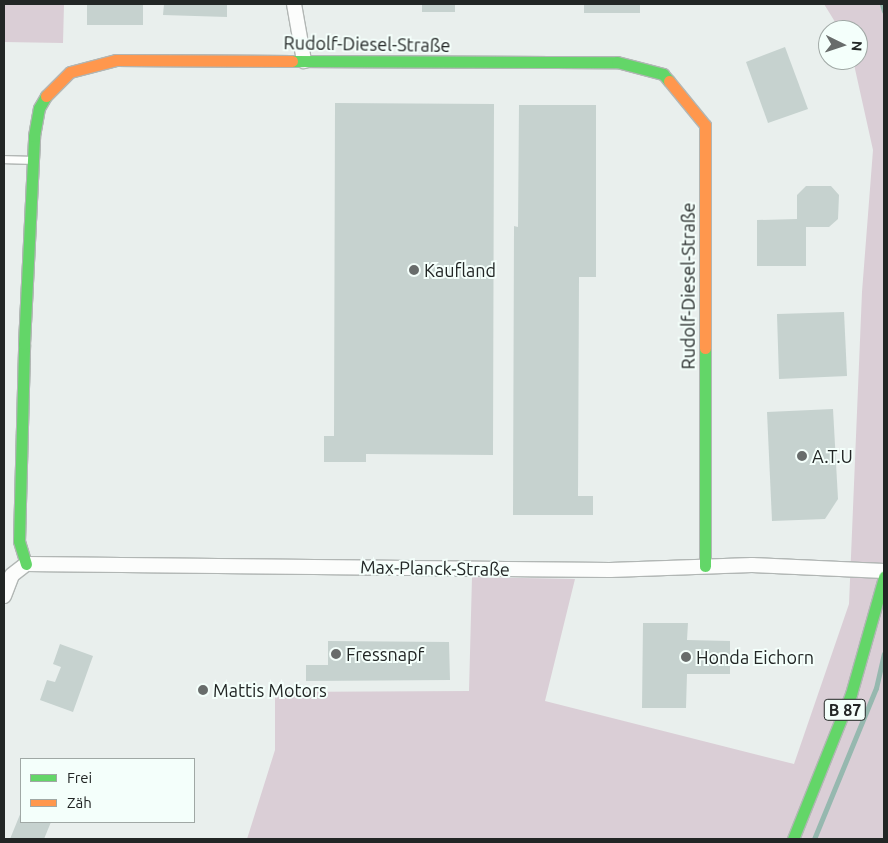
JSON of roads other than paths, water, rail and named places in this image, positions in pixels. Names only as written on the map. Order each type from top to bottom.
[{"type":"street","points":[[294,4],[304,61]]},
{"type":"street","name":"Rudolf-Diesel-Straße","points":[[26,564],[19,541],[33,160],[39,108],[52,87],[70,72],[116,60],[617,62],[663,74],[705,126],[705,566]]},
{"type":"street","points":[[4,596],[12,576],[26,564]]},
{"type":"street","name":"Max-Planck-Straße","points":[[26,564],[610,570],[705,566],[884,571]]},
{"type":"street","name":"B 87","points":[[793,839],[851,694],[884,577]]},
{"type":"lane","points":[[4,159],[33,160]]},
{"type":"waterway","points":[[882,4],[884,11]]},
{"type":"waterway","points":[[814,839],[876,688],[884,654]]},
{"type":"place","name":"Kaufland","points":[[414,270]]},
{"type":"place","name":"A.T.U","points":[[802,456]]},
{"type":"place","name":"Fressnapf","points":[[336,654]]},
{"type":"place","name":"Honda Eichorn","points":[[686,657]]},
{"type":"place","name":"Mattis Motors","points":[[203,690]]}]
